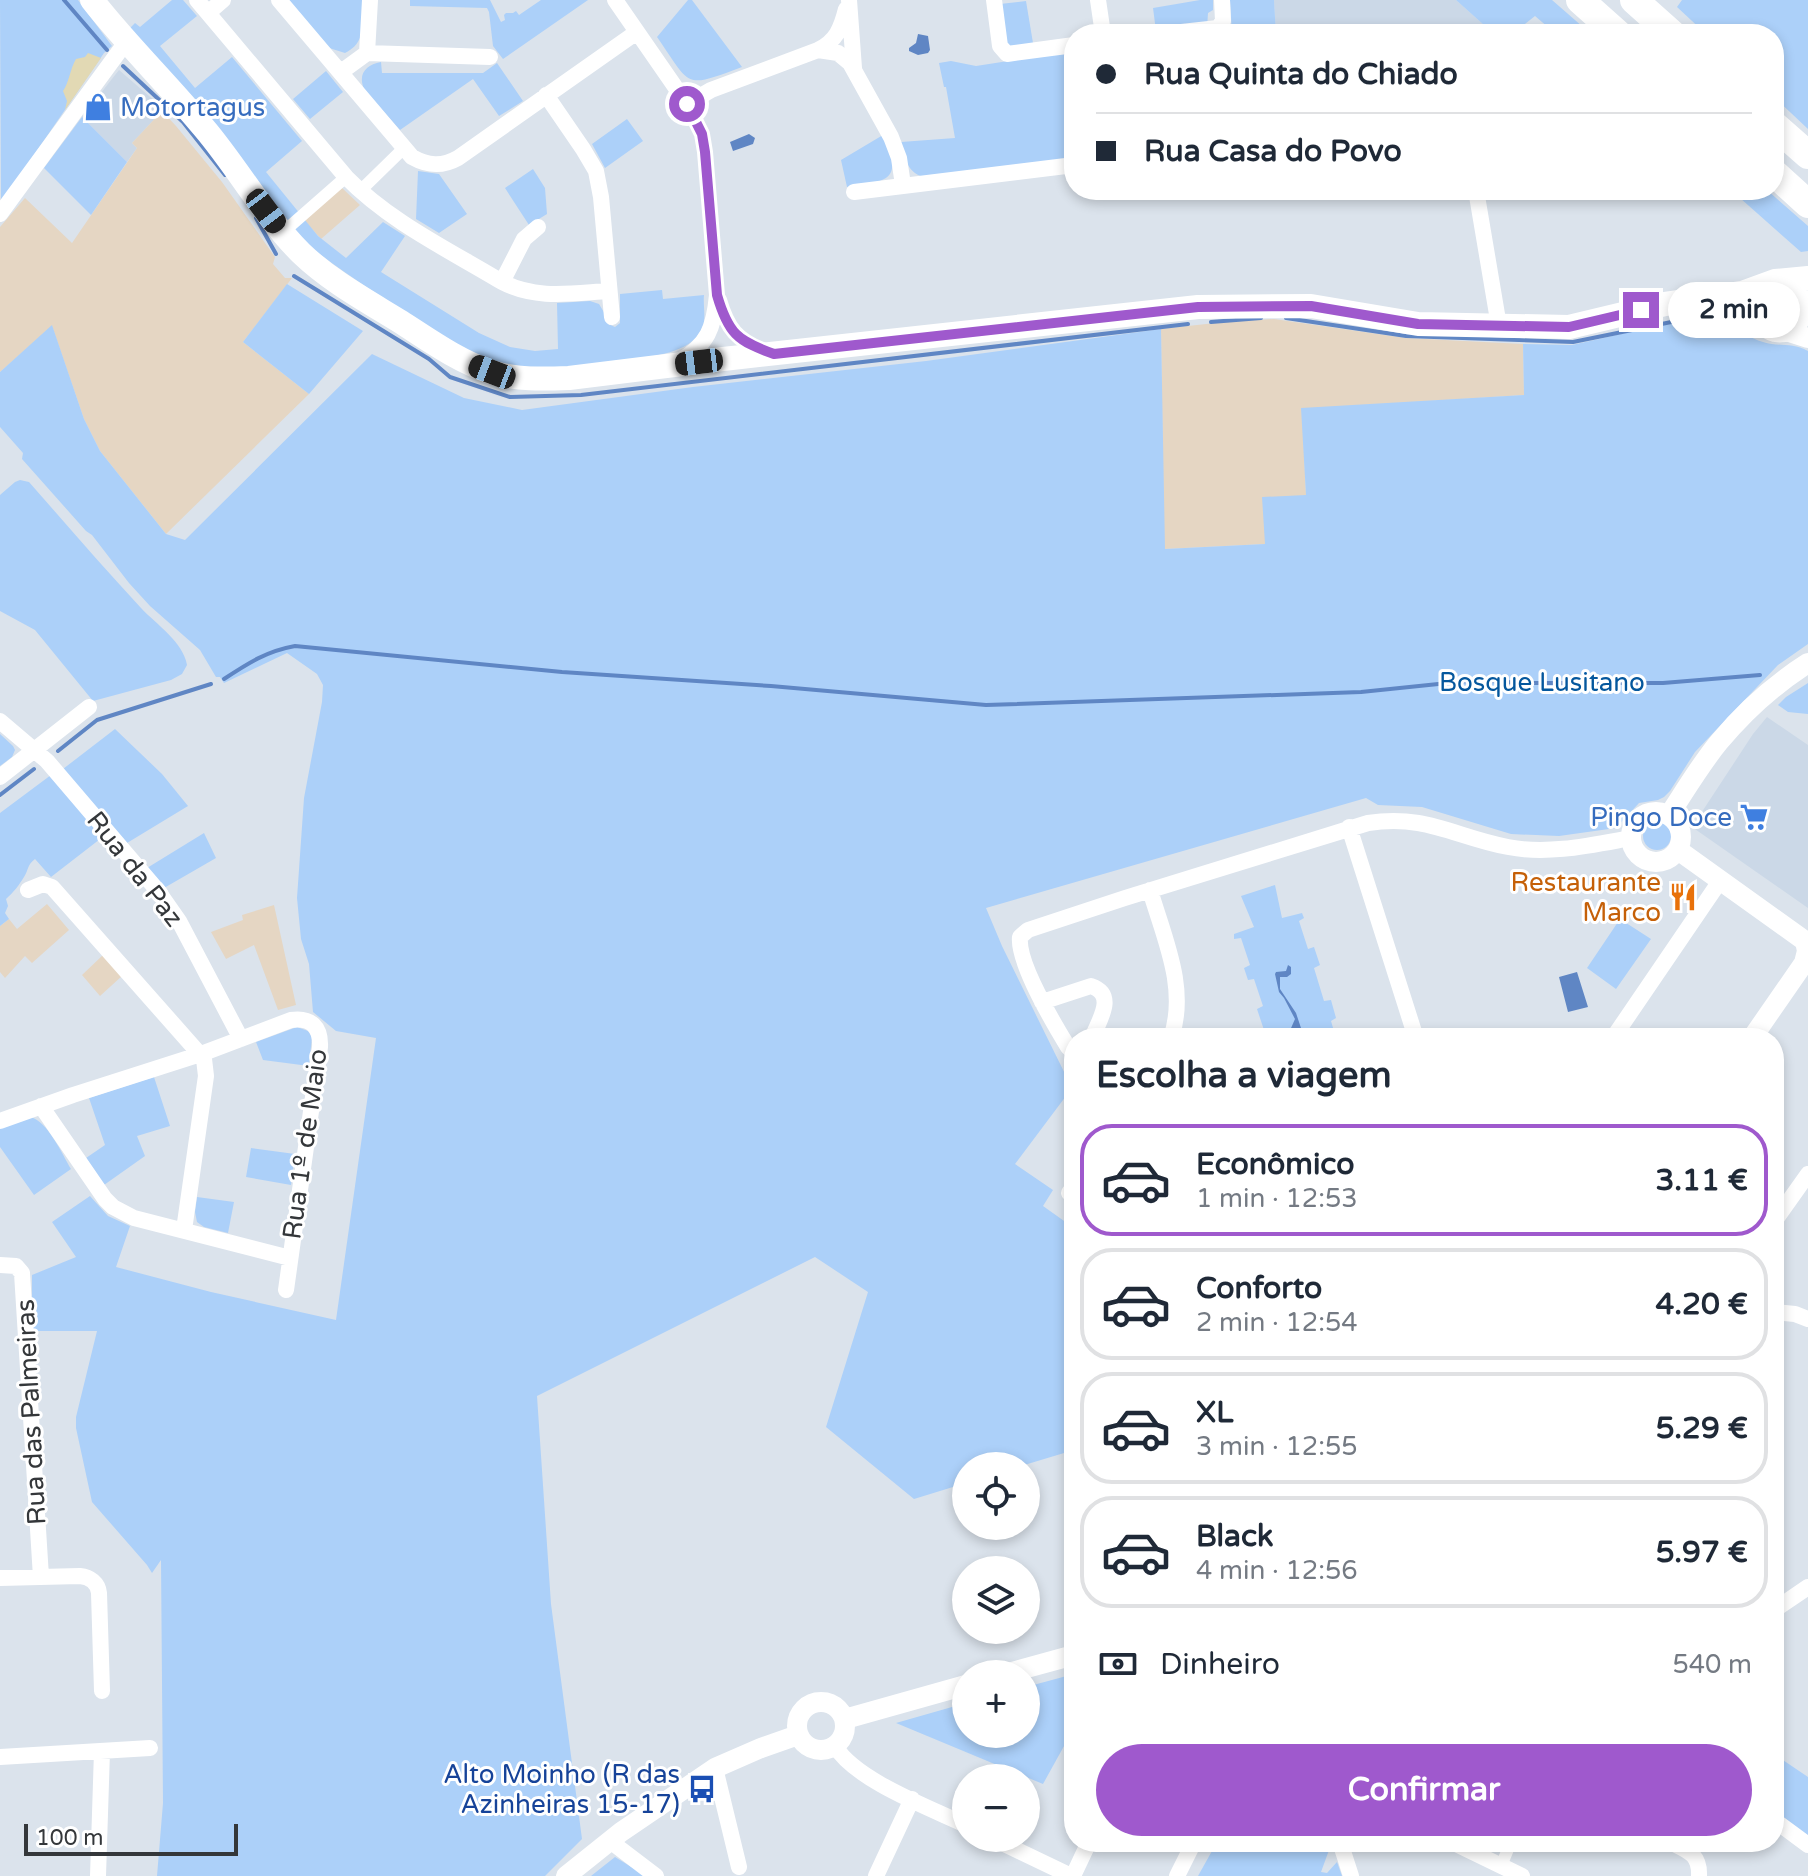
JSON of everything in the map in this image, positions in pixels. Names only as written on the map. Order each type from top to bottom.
[{"type":"highway","points":[[1580,0],[1607,24]]},
{"type":"highway","points":[[1634,0],[1661,24]]},
{"type":"highway","points":[[1784,134],[1808,155]]},
{"type":"highway","points":[[1784,182],[1808,204]]},
{"type":"main road","points":[[92,0],[126,42],[203,125],[299,251],[371,304],[473,365],[512,377],[569,378],[1198,307],[1311,306],[1418,324],[1569,327],[1665,304],[1698,299],[1742,293],[1772,284],[1806,299],[1796,322],[1783,330],[1766,327],[1734,308],[1698,299]]},
{"type":"main road","points":[[1759,321],[1754,307],[1755,299],[1772,284]]},
{"type":"street","points":[[223,0],[203,7],[346,177],[386,212],[502,282],[523,291],[535,294],[609,291]]},
{"type":"street","points":[[279,0],[412,157],[420,162],[439,165],[449,163],[637,32]]},
{"type":"street","points":[[367,53],[370,0]]},
{"type":"street","points":[[615,0],[687,104],[702,134],[720,324],[713,334],[723,359]]},
{"type":"street","points":[[687,104],[711,90],[818,50],[835,40],[849,0]]},
{"type":"street","points":[[849,0],[854,70]]},
{"type":"street","points":[[994,0],[1000,46],[1007,54],[1064,46]]},
{"type":"street","points":[[1098,0],[1102,24]]},
{"type":"street","points":[[1222,0],[1222,24]]},
{"type":"street","points":[[0,214],[126,42]]},
{"type":"street","points":[[818,50],[838,53],[854,70],[891,137],[899,158],[903,185]]},
{"type":"street","points":[[341,72],[367,53],[490,57]]},
{"type":"street","points":[[546,95],[596,171],[612,317]]},
{"type":"street","points":[[360,191],[404,148]]},
{"type":"street","points":[[854,192],[1064,166]]},
{"type":"street","points":[[289,227],[346,177]]},
{"type":"street","points":[[1478,200],[1499,326]]},
{"type":"street","points":[[502,282],[524,239],[538,227]]},
{"type":"street","points":[[651,368],[679,361],[692,354],[720,324]]},
{"type":"street","points":[[720,324],[750,345],[774,354]]},
{"type":"street","points":[[1783,330],[1808,338]]},
{"type":"street","points":[[1669,815],[1719,742],[1786,677],[1808,663]]},
{"type":"street","points":[[0,777],[89,707]]},
{"type":"street","name":"Rua da Paz","points":[[0,721],[53,768],[169,905],[241,1039]]},
{"type":"street","points":[[1654,812],[1669,815],[1675,820],[1681,835],[1678,850],[1661,861],[1647,860],[1636,851],[1632,831],[1640,818],[1654,812]]},
{"type":"street","points":[[1064,1040],[1042,1002],[1020,950],[1020,937],[1028,930],[1349,827],[1388,820],[1409,820],[1507,847],[1533,850],[1631,838]]},
{"type":"street","points":[[1349,827],[1413,1028]]},
{"type":"street","points":[[1678,850],[1802,937],[1806,946],[1804,963],[1759,1028]]},
{"type":"street","points":[[1620,1028],[1720,881]]},
{"type":"street","points":[[28,890],[43,884],[52,887],[201,1054],[206,1064],[184,1230]]},
{"type":"street","points":[[1150,890],[1174,968],[1177,1007],[1173,1028]]},
{"type":"street","points":[[1042,1002],[1091,986],[1105,997],[1105,1008],[1096,1028]]},
{"type":"street","name":"Rua 1º de Maio","points":[[241,1039],[291,1020],[306,1020],[320,1033],[286,1290]]},
{"type":"street","points":[[0,1121],[241,1039]]},
{"type":"street","points":[[41,1106],[97,1189],[113,1207],[134,1218],[290,1258]]},
{"type":"street","points":[[1784,1208],[1808,1174]]},
{"type":"street","name":"Rua das Palmeiras","points":[[0,1265],[16,1266],[22,1273],[41,1577]]},
{"type":"street","points":[[1784,1313],[1808,1319]]},
{"type":"street","points":[[0,1578],[87,1577],[92,1580],[98,1588],[102,1691]]},
{"type":"street","points":[[1784,1603],[1808,1587]]},
{"type":"street","points":[[1040,1664],[1064,1658]]},
{"type":"street","points":[[845,1719],[952,1689]]},
{"type":"street","points":[[817,1701],[834,1705],[845,1719],[844,1734],[835,1746],[818,1750],[810,1748],[798,1735],[796,1726],[802,1710],[817,1701]]},
{"type":"street","points":[[566,1876],[610,1841],[715,1768],[798,1735]]},
{"type":"street","points":[[835,1746],[851,1765],[877,1782],[952,1818]]},
{"type":"street","points":[[0,1757],[150,1748]]},
{"type":"street","points":[[98,1876],[102,1751]]},
{"type":"street","points":[[715,1768],[739,1867]]},
{"type":"street","points":[[876,1876],[912,1799]]},
{"type":"street","points":[[1784,1827],[1808,1845]]},
{"type":"street","points":[[610,1841],[656,1876]]},
{"type":"street","points":[[1021,1852],[1072,1876],[1084,1852]]},
{"type":"street","points":[[1177,1876],[1189,1852]]},
{"type":"street","points":[[1343,1852],[1351,1876]]},
{"type":"street","points":[[1472,1852],[1522,1876]]},
{"type":"street","points":[[1501,1866],[1507,1852]]},
{"type":"street","points":[[1691,1852],[1699,1864],[1699,1876]]},
{"type":"shaded area","points":[[1274,0],[1456,0],[1483,24],[1275,24]]},
{"type":"shaded area","points":[[918,34],[928,36],[928,53],[918,55],[909,51],[916,43]]},
{"type":"shaded area","points":[[119,70],[164,109],[132,143],[137,148],[127,162],[82,117]]},
{"type":"shaded area","points":[[162,111],[222,182],[275,257],[273,264],[285,278],[292,278],[243,342],[309,394],[166,534],[100,451],[84,419],[52,326],[0,372],[0,227],[25,198],[72,243],[137,148],[132,143]]},
{"type":"shaded area","points":[[749,134],[755,138],[753,144],[733,151],[730,142]]},
{"type":"shaded area","points":[[341,187],[360,205],[321,239],[303,219]]},
{"type":"shaded area","points":[[1274,319],[1406,338],[1523,344],[1524,395],[1302,409],[1306,495],[1265,544],[1164,549],[1161,329]]},
{"type":"shaded area","name":"Pingo Doce","points":[[1767,717],[1808,745],[1808,908],[1692,827]]},
{"type":"shaded area","points":[[47,904],[69,930],[32,963],[25,956],[5,978],[0,972],[0,926],[9,919],[17,929]]},
{"type":"shaded area","points":[[274,905],[296,1005],[278,1010],[254,945],[226,959],[211,932],[243,920],[242,915]]},
{"type":"shaded area","points":[[103,955],[122,976],[100,996],[82,975]]},
{"type":"shaded area","points":[[1288,965],[1291,967],[1291,974],[1280,977],[1280,989],[1296,1013],[1301,1028],[1291,1028],[1295,1019],[1279,992],[1275,974],[1286,971]]},
{"type":"shaded area","points":[[1577,972],[1588,1007],[1568,1012],[1559,977]]},
{"type":"green space","points":[[0,0],[78,0],[112,46],[104,53],[1,203]]},
{"type":"green space","points":[[172,0],[183,0],[197,16],[160,46],[195,88],[232,57],[302,141],[266,172],[318,236],[346,258],[383,222],[405,236],[381,272],[479,333],[510,347],[535,351],[558,349],[557,303],[590,301],[599,304],[608,324],[615,327],[620,323],[620,294],[662,290],[663,299],[704,295],[704,322],[699,334],[684,347],[664,354],[568,367],[518,366],[490,360],[449,340],[360,283],[303,241],[129,29],[135,23],[140,27]]},
{"type":"green space","points":[[287,0],[363,0],[363,23],[357,43],[345,53],[326,47]]},
{"type":"green space","points":[[410,0],[490,0],[501,22],[505,20],[506,13],[516,11],[519,15],[541,0],[588,0],[503,59],[493,46],[487,8],[410,6]]},
{"type":"green space","points":[[688,0],[692,0],[742,67],[698,80],[690,79],[677,66],[657,37]]},
{"type":"green space","points":[[1213,0],[1207,24],[1155,24],[1153,8]]},
{"type":"green space","points":[[1230,0],[1274,0],[1275,24],[1231,24]]},
{"type":"green space","points":[[1456,0],[1552,0],[1580,24],[1544,24],[1535,16],[1525,24],[1483,24]]},
{"type":"green space","points":[[1682,0],[1808,0],[1808,129],[1784,106],[1784,24],[1695,24],[1677,7]]},
{"type":"green space","points":[[1026,1],[1033,43],[1012,47],[1007,43],[1000,4]]},
{"type":"green space","points":[[1064,53],[1064,160],[923,177],[910,168],[901,142],[955,138],[939,63],[951,61],[976,66]]},
{"type":"green space","points":[[381,62],[382,73],[483,73],[497,63],[523,101],[499,116],[473,79],[400,130],[363,85],[364,72]]},
{"type":"green space","points":[[326,71],[343,92],[310,119],[293,99]]},
{"type":"green space","points":[[82,117],[127,162],[91,215],[44,168]]},
{"type":"green space","points":[[627,119],[643,141],[605,168],[592,144]]},
{"type":"green space","points":[[883,135],[892,162],[888,176],[873,183],[847,187],[841,160]]},
{"type":"green space","points":[[533,169],[545,188],[547,214],[529,225],[505,188]]},
{"type":"green space","points":[[418,171],[439,174],[467,214],[439,233],[416,219]]},
{"type":"green space","points":[[1742,200],[1778,200],[1808,226],[1808,251],[1801,252]]},
{"type":"green space","points":[[287,284],[363,331],[309,394],[243,342]]},
{"type":"green space","name":"Bosque Lusitano","points":[[1690,313],[1763,342],[1796,346],[1808,351],[1808,644],[1778,665],[1695,752],[1664,797],[1639,803],[1616,828],[1559,836],[1511,834],[1422,807],[1378,805],[1366,798],[986,908],[1064,1072],[1064,1099],[1015,1164],[1053,1190],[1043,1206],[1064,1221],[1064,1453],[1040,1460],[1040,1452],[952,1452],[952,1487],[914,1499],[826,1427],[868,1292],[815,1257],[537,1396],[551,1604],[582,1839],[545,1876],[157,1876],[163,1803],[161,1560],[152,1573],[92,1502],[76,1417],[97,1331],[32,1331],[32,1275],[76,1257],[52,1222],[90,1196],[108,1216],[130,1226],[116,1267],[336,1320],[376,1038],[336,1031],[313,1012],[309,964],[301,939],[297,898],[304,798],[322,702],[323,685],[317,674],[287,653],[224,683],[216,677],[200,650],[150,606],[92,535],[22,459],[23,453],[0,427],[0,372],[52,325],[84,419],[100,451],[166,534],[185,540],[372,354],[464,398],[522,410],[1161,329],[1165,549],[1265,544],[1262,497],[1306,495],[1301,408],[1524,395],[1523,344],[1572,345],[1691,320]]},
{"type":"green space","points":[[20,480],[29,482],[127,593],[175,641],[187,665],[182,674],[171,680],[93,701],[35,630],[0,611],[0,495]]},
{"type":"green space","points":[[1808,683],[1808,714],[1788,712],[1778,705],[1786,697]]},
{"type":"green space","points":[[115,729],[162,774],[188,806],[127,843],[63,769]]},
{"type":"green space","points":[[0,734],[15,750],[12,757],[0,766]]},
{"type":"green space","points":[[51,775],[104,836],[51,877],[35,859],[32,861],[20,883],[6,899],[8,906],[5,913],[9,919],[0,926],[0,813]]},
{"type":"green space","points":[[1657,822],[1667,826],[1671,836],[1667,846],[1657,850],[1647,846],[1643,836],[1647,826]]},
{"type":"green space","points":[[204,833],[216,858],[164,888],[147,868]]},
{"type":"green space","points":[[1275,885],[1282,918],[1302,913],[1304,918],[1299,921],[1308,949],[1314,947],[1320,965],[1314,968],[1324,1001],[1331,1000],[1336,1018],[1331,1021],[1333,1028],[1263,1028],[1257,1009],[1263,1006],[1254,979],[1248,980],[1244,968],[1250,965],[1241,938],[1234,939],[1234,934],[1254,927],[1241,896]]},
{"type":"green space","points":[[1620,919],[1651,939],[1616,989],[1587,968]]},
{"type":"green space","points":[[297,1027],[308,1031],[312,1037],[309,1066],[263,1060],[256,1042]]},
{"type":"green space","points":[[154,1077],[170,1126],[137,1136],[145,1156],[104,1185],[86,1158],[105,1145],[89,1098]]},
{"type":"green space","points":[[30,1117],[49,1131],[71,1169],[34,1195],[0,1147],[0,1128]]},
{"type":"green space","points":[[251,1148],[295,1154],[291,1185],[246,1177]]},
{"type":"green space","points":[[197,1197],[234,1202],[228,1233],[197,1222]]},
{"type":"green space","points":[[1064,1677],[1064,1746],[1043,1784],[1040,1783],[1040,1764],[995,1764],[956,1748],[1040,1748],[1040,1683]]},
{"type":"green space","points":[[952,1707],[952,1746],[896,1723]]},
{"type":"green space","points":[[1784,1761],[1808,1777],[1808,1841],[1784,1823]]},
{"type":"green space","points":[[1211,1852],[1328,1852],[1321,1872],[1327,1873],[1337,1862],[1342,1876],[1198,1876]]},
{"type":"green space","points":[[615,1857],[646,1876],[591,1876]]},
{"type":"sand","points":[[88,53],[101,58],[65,110],[67,101],[63,91],[74,63]]},
{"type":"waterway","points":[[64,0],[107,50]]},
{"type":"waterway","points":[[123,66],[183,122],[225,175]]},
{"type":"waterway","points":[[256,218],[276,254]]},
{"type":"waterway","points":[[294,276],[429,359],[450,377],[510,397],[581,395],[1188,324]]},
{"type":"waterway","points":[[1766,300],[1784,295]]},
{"type":"waterway","points":[[1211,322],[1261,318]]},
{"type":"waterway","points":[[1286,318],[1406,336],[1573,342],[1691,318]]},
{"type":"waterway","points":[[224,679],[258,658],[295,646],[562,672],[986,705],[1361,692],[1477,680],[1663,683],[1760,675]]},
{"type":"waterway","points":[[58,751],[97,720],[211,684]]},
{"type":"waterway","points":[[0,795],[34,769]]},
{"type":"place","name":"Motortagus","points":[[98,107]]},
{"type":"place","name":"Pingo Doce","points":[[1754,817]]},
{"type":"place","name":"Restaurante Marco","points":[[1683,897]]},
{"type":"place","name":"Alto Moinho (R das Azinheiras 15-17)","points":[[702,1789]]},
{"type":"route","points":[[687,104],[702,134],[705,152],[717,295],[721,309],[741,340],[774,354],[1198,307],[1311,306],[1418,324],[1569,327],[1641,310]]}]
